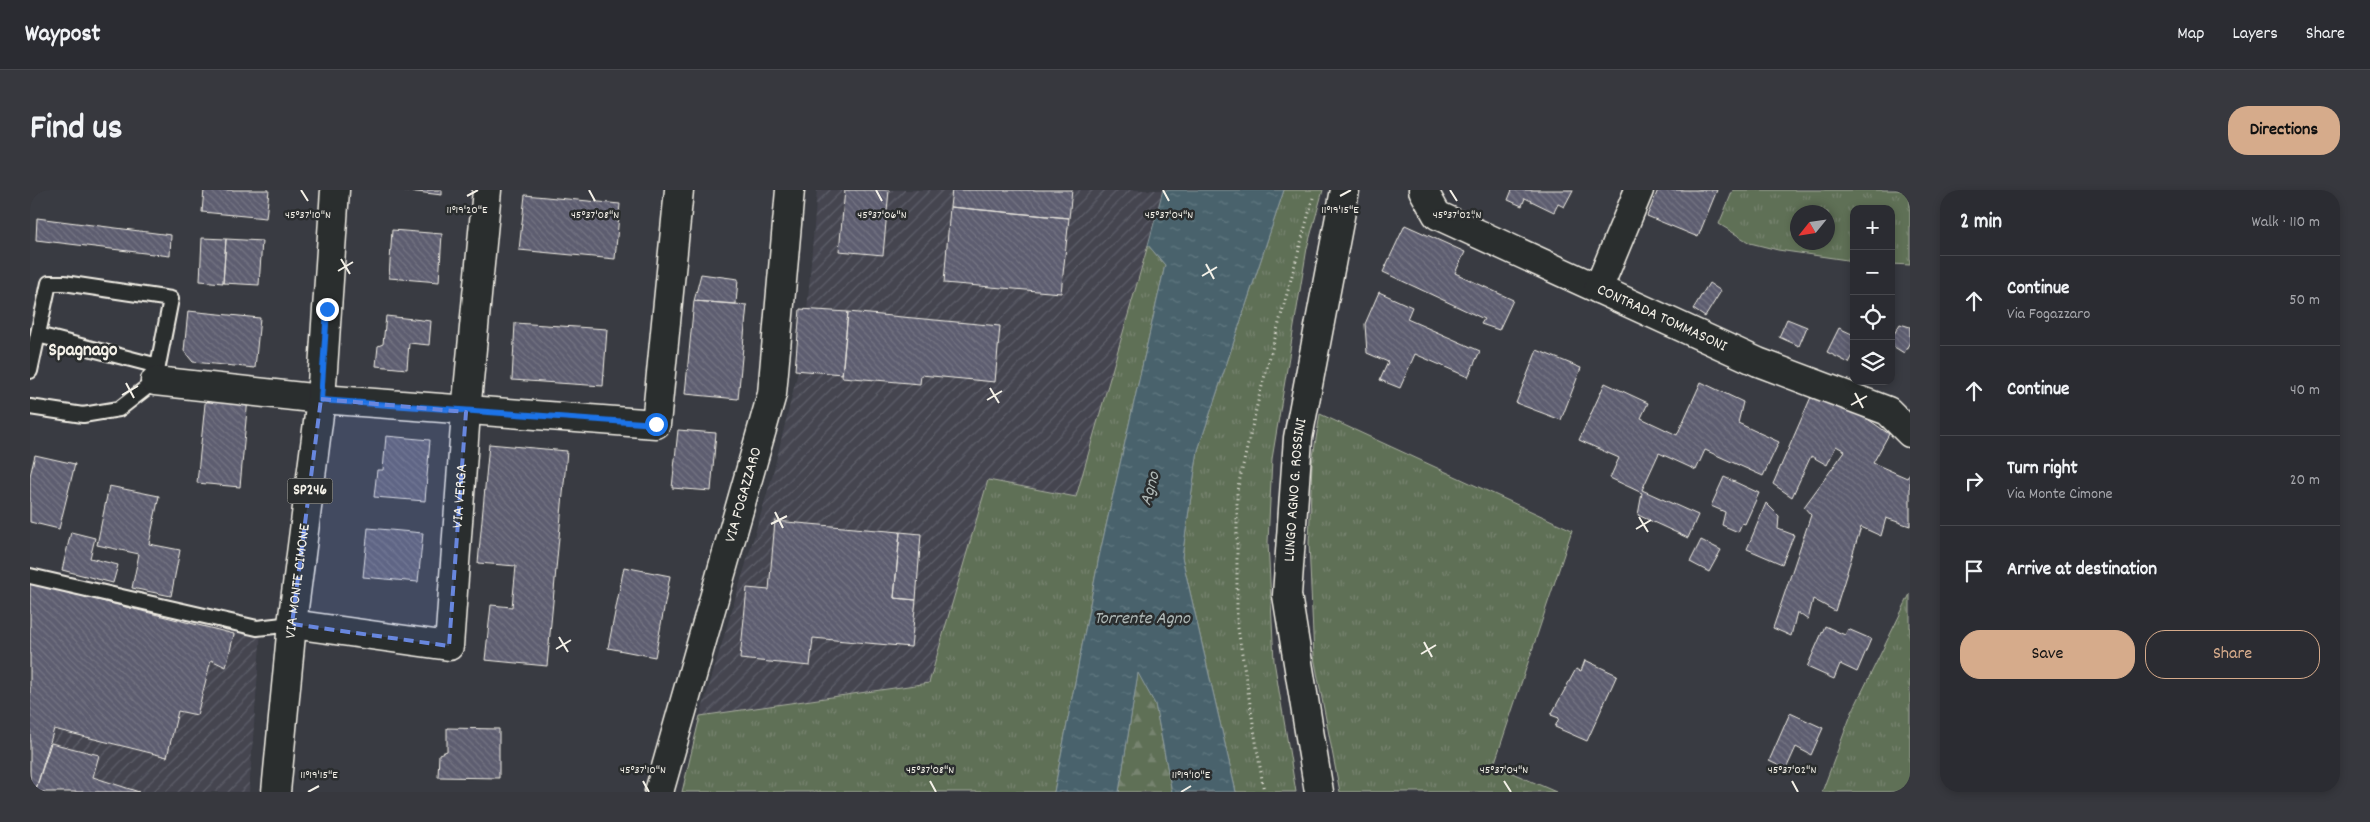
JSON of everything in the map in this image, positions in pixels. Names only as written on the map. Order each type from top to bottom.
[{"type":"street","name":"VIA MONTE CIMONE","points":[[276,792],[292,624],[321,400],[335,190]]},
{"type":"street","name":"VIA VERGA","points":[[292,624],[449,646],[466,412],[487,190]]},
{"type":"street","points":[[156,374],[321,400],[466,412],[656,424],[679,190]]},
{"type":"street","name":"VIA FOGAZZARO","points":[[659,792],[772,394],[790,190]]},
{"type":"street","name":"LUNGO AGNO G. ROSSINI","points":[[1318,792],[1287,595],[1298,438],[1345,190]]},
{"type":"street","name":"CONTRADA TOMMASONI","points":[[1423,190],[1437,214],[1758,362],[1888,412],[1910,433]]},
{"type":"street","points":[[1598,289],[1639,190]]},
{"type":"lane","points":[[30,371],[49,283],[64,282],[170,299],[156,374],[119,410],[83,415],[30,407]]},
{"type":"lane","points":[[38,335],[156,374]]},
{"type":"lane","points":[[30,576],[257,628],[292,624]]},
{"type":"path","points":[[1264,792],[1237,622],[1237,491],[1259,397],[1315,190]]},
{"type":"highlighted area","points":[[321,399],[466,412],[449,646],[292,624]]},
{"type":"shaded area","points":[[817,190],[1163,190],[1076,498],[988,481],[929,683],[700,716],[772,477],[804,347]]},
{"type":"shaded area","points":[[30,576],[261,630],[249,792],[30,792]]},
{"type":"green space","points":[[1284,190],[1323,190],[1307,248],[1272,459],[1268,542],[1274,661],[1296,792],[1236,792],[1182,557],[1198,450]]},
{"type":"green space","points":[[1733,190],[1910,190],[1910,265],[1895,264],[1895,205],[1850,205],[1850,260],[1778,250],[1750,243],[1719,224]]},
{"type":"green space","points":[[1148,245],[1165,265],[1099,557],[1054,792],[682,792],[700,716],[929,683],[988,480],[1076,497]]},
{"type":"green space","points":[[1320,414],[1572,530],[1494,765],[1556,792],[1340,792],[1314,657],[1309,543],[1312,463]]},
{"type":"green space","points":[[1910,594],[1910,792],[1822,792],[1852,712]]},
{"type":"green space","points":[[1138,672],[1155,704],[1172,792],[1119,792]]},
{"type":"water","name":"Torrente Agno","points":[[1163,190],[1284,190],[1198,450],[1182,557],[1236,792],[1172,792],[1155,704],[1138,673],[1119,792],[1054,792],[1099,557],[1165,265],[1148,245]]},
{"type":"building","points":[[204,190],[269,190],[266,218],[202,212]]},
{"type":"building","points":[[400,190],[442,190],[442,195]]},
{"type":"building","points":[[845,190],[889,190],[883,255],[839,251]]},
{"type":"building","points":[[952,190],[1072,190],[1069,218],[950,207]]},
{"type":"building","points":[[1512,190],[1573,190],[1564,207],[1558,204],[1554,212],[1525,198],[1522,206],[1508,200]]},
{"type":"building","points":[[1658,190],[1717,190],[1698,237],[1647,216]]},
{"type":"building","points":[[525,195],[620,204],[615,259],[519,250]]},
{"type":"building","points":[[950,207],[1069,218],[1061,293],[944,283]]},
{"type":"building","points":[[37,218],[171,235],[170,256],[36,240]]},
{"type":"building","points":[[1405,225],[1465,252],[1455,273],[1513,300],[1499,330],[1481,324],[1484,319],[1383,272]]},
{"type":"building","points":[[392,230],[442,234],[439,282],[389,278]]},
{"type":"building","points":[[202,238],[226,239],[223,283],[200,281]]},
{"type":"building","points":[[226,239],[262,241],[259,285],[223,283]]},
{"type":"building","points":[[701,274],[738,279],[736,304],[694,301]]},
{"type":"building","points":[[1709,283],[1721,291],[1705,317],[1693,309]]},
{"type":"building","points":[[1379,292],[1412,307],[1407,319],[1480,351],[1468,377],[1415,354],[1400,388],[1380,380],[1388,362],[1367,353],[1365,324]]},
{"type":"building","points":[[694,301],[747,305],[738,399],[685,394]]},
{"type":"building","points":[[800,309],[848,312],[842,374],[795,370]]},
{"type":"building","points":[[188,311],[260,318],[255,368],[193,362],[184,351]]},
{"type":"building","points":[[848,312],[1000,326],[995,382],[921,375],[920,384],[842,377]]},
{"type":"building","points":[[386,316],[431,321],[429,345],[409,343],[407,369],[376,366],[378,346],[383,344]]},
{"type":"building","points":[[1787,319],[1807,327],[1799,346],[1779,337]]},
{"type":"building","points":[[515,323],[607,329],[603,386],[512,380]]},
{"type":"building","points":[[1900,324],[1910,327],[1910,342],[1904,353],[1895,347],[1895,332]]},
{"type":"building","points":[[1839,328],[1850,333],[1849,363],[1827,352]]},
{"type":"building","points":[[1537,350],[1581,368],[1561,420],[1516,403]]},
{"type":"building","points":[[1701,382],[1743,402],[1738,423],[1779,442],[1763,476],[1705,450],[1696,470],[1659,453],[1642,490],[1698,515],[1688,538],[1638,515],[1642,493],[1610,478],[1619,458],[1579,440],[1605,383],[1648,403],[1641,418],[1677,435]]},
{"type":"building","points":[[206,394],[248,398],[240,487],[197,483]]},
{"type":"building","points":[[1811,397],[1852,408],[1889,434],[1873,463],[1907,478],[1910,473],[1910,526],[1886,518],[1881,536],[1861,527],[1835,611],[1813,599],[1808,620],[1797,612],[1791,636],[1773,628],[1811,515],[1804,507],[1845,451],[1836,446],[1827,465],[1811,456],[1792,497],[1773,484]]},
{"type":"building","points":[[678,430],[716,433],[711,491],[672,488]]},
{"type":"building","points":[[386,436],[430,440],[425,501],[374,497],[377,470],[383,470]]},
{"type":"building","points":[[489,444],[567,451],[547,666],[485,660],[491,605],[512,607],[516,566],[478,563]]},
{"type":"building","points":[[35,455],[75,464],[59,529],[30,522],[30,476]]},
{"type":"building","points":[[1724,477],[1759,493],[1745,524],[1742,523],[1738,532],[1722,525],[1725,512],[1711,506]]},
{"type":"building","points":[[109,486],[159,496],[149,544],[180,550],[171,596],[132,588],[139,554],[97,545]]},
{"type":"building","points":[[1766,503],[1779,516],[1778,529],[1794,535],[1782,564],[1747,549]]},
{"type":"building","points":[[775,521],[900,532],[894,598],[916,600],[911,647],[813,638],[810,666],[740,659],[747,588],[769,590]]},
{"type":"building","points":[[368,528],[423,533],[418,582],[363,577]]},
{"type":"building","points":[[71,532],[95,538],[90,558],[118,565],[113,583],[62,570]]},
{"type":"building","points":[[900,532],[921,534],[916,600],[894,598]]},
{"type":"building","points":[[1701,540],[1721,550],[1709,572],[1690,562]]},
{"type":"building","points":[[624,567],[670,576],[655,657],[608,648]]},
{"type":"building","points":[[30,583],[234,634],[226,667],[211,660],[197,715],[178,711],[167,757],[54,729],[35,792],[30,792]]},
{"type":"building","points":[[1825,626],[1845,635],[1848,629],[1871,639],[1857,672],[1840,664],[1834,679],[1807,667]]},
{"type":"building","points":[[1585,660],[1617,675],[1587,741],[1555,727],[1559,718],[1551,715],[1576,669],[1581,671]]},
{"type":"building","points":[[1790,713],[1823,728],[1811,755],[1796,747],[1786,769],[1769,761]]},
{"type":"building","points":[[447,728],[499,729],[499,778],[438,777],[439,754],[447,751]]},
{"type":"building","points":[[51,743],[99,755],[93,777],[139,792],[35,792]]},
{"type":"district","name":"Spagnago","points":[[83,351]]},
{"type":"route","points":[[327,309],[321,400],[466,412],[656,424]]},
{"type":"water label","name":"Agno","points":[[1151,489]]}]
